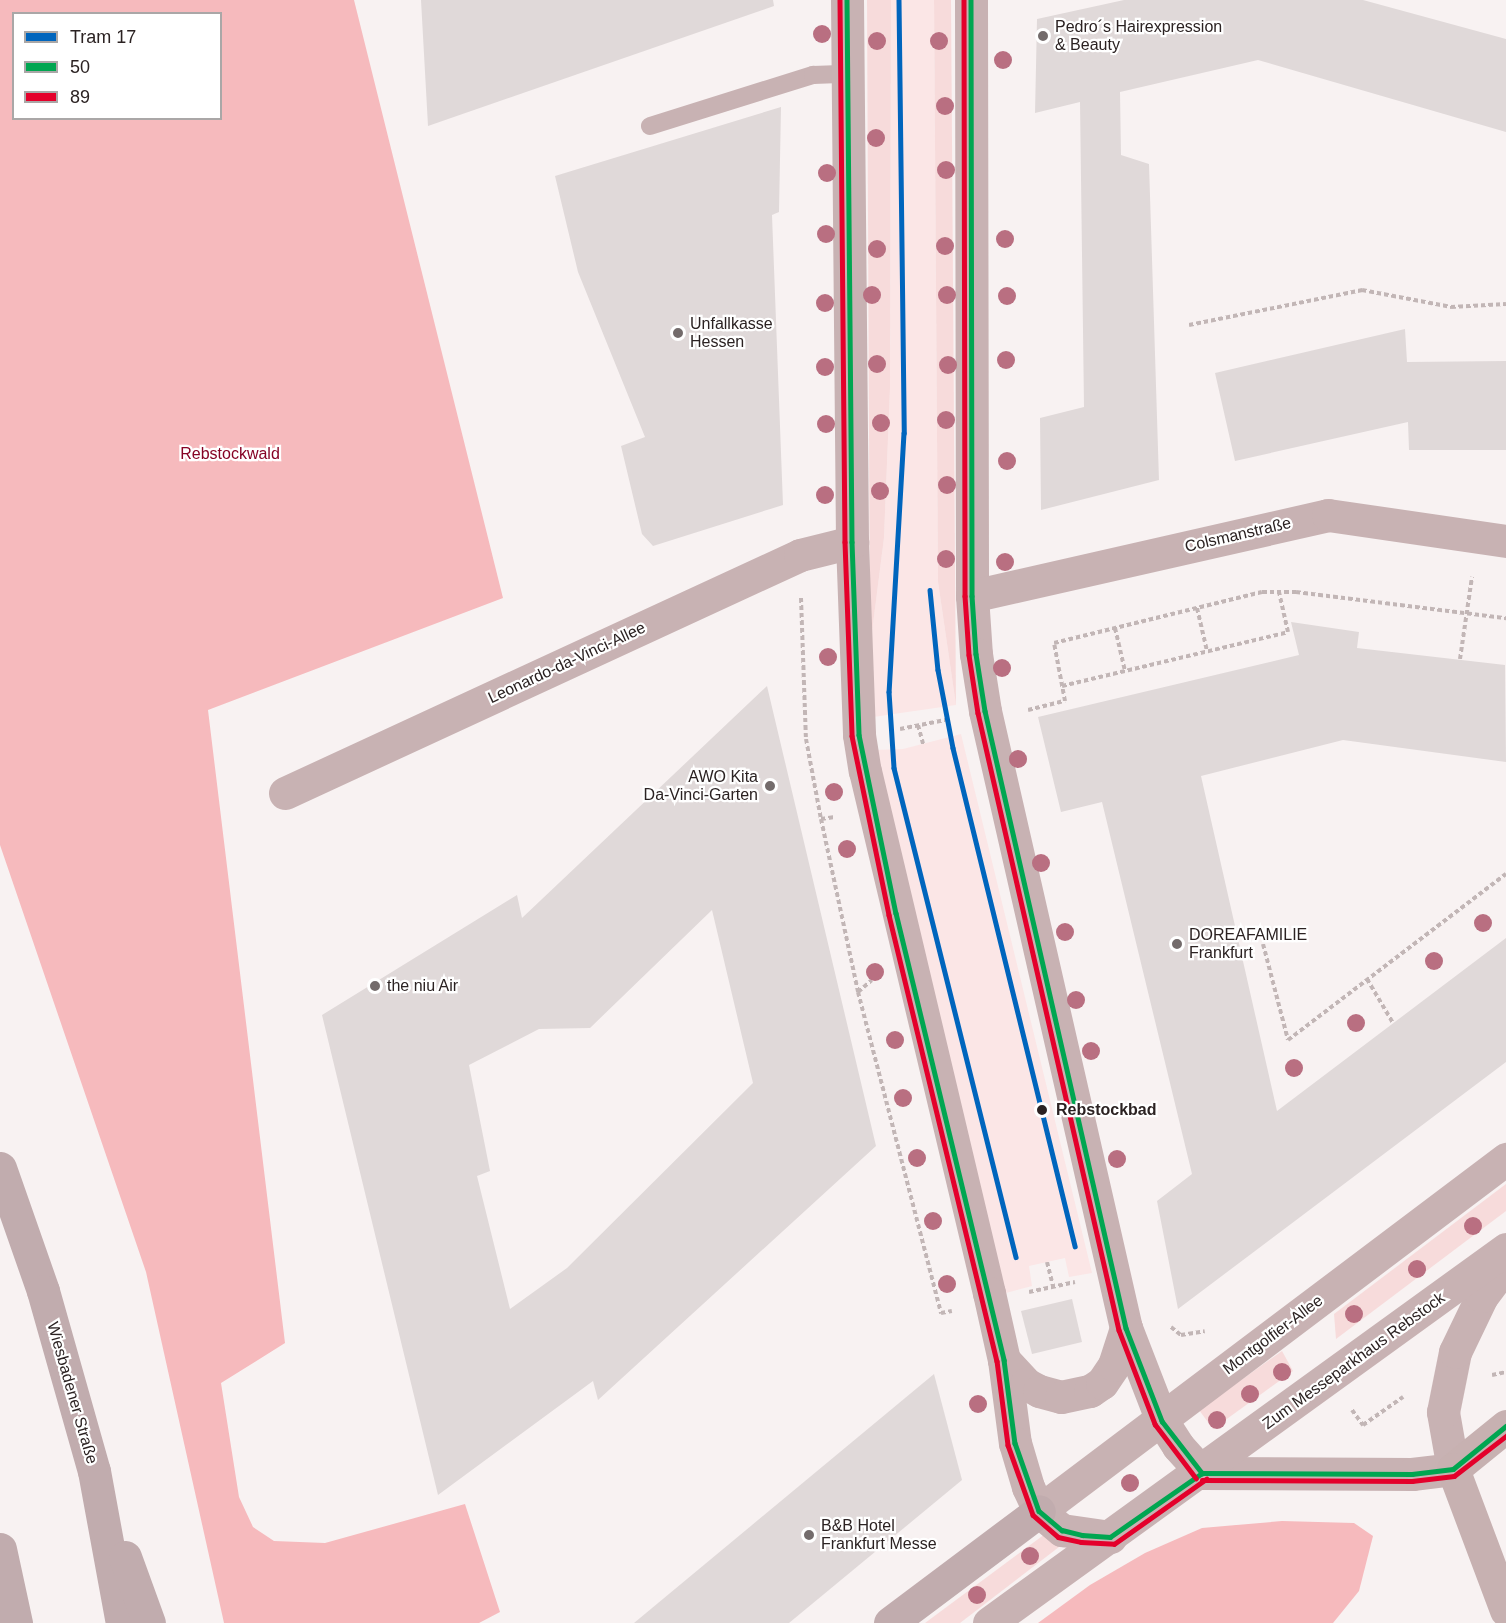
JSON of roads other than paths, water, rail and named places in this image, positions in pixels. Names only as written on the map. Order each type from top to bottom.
[{"type":"highway","name":"Wiesbadener Straße","points":[[0,1168],[43,1291],[94,1471],[122,1623]]},
{"type":"highway","points":[[94,1471],[149,1623]]},
{"type":"highway","points":[[890,1623],[1040,1511]]},
{"type":"highway","points":[[0,1549],[16,1623]]},
{"type":"main road","points":[[1506,1426],[1453,1468],[1506,1610]]},
{"type":"street","points":[[847,0],[852,542],[860,735],[865,771],[1004,1360],[1015,1443],[1040,1511],[1062,1530],[1110,1537]]},
{"type":"street","points":[[971,0],[972,596],[985,711],[1126,1328],[1162,1421],[1178,1446],[1202,1473]]},
{"type":"street","name":"Colsmanstraße","points":[[972,596],[1328,515],[1506,541]]},
{"type":"street","name":"Leonardo-da-Vinci-Allee","points":[[285,793],[800,555],[852,542]]},
{"type":"street","name":"Montgolfier-Allee","points":[[1040,1511],[1506,1159]]},
{"type":"street","name":"Zum Messeparkhaus Rebstock","points":[[1202,1473],[1506,1250]]},
{"type":"street","points":[[989,1623],[1202,1473],[1412,1474],[1453,1468],[1443,1412],[1455,1352],[1482,1296],[1506,1264]]},
{"type":"street","points":[[1004,1360],[1026,1384],[1039,1391],[1060,1397],[1090,1391],[1102,1383],[1114,1365],[1126,1328]]},
{"type":"lane","points":[[650,126],[813,75],[847,74]]},
{"type":"tram line","name":"17","points":[[899,0],[904,433],[889,692],[894,768],[1016,1257]]},
{"type":"tram line","name":"17","points":[[930,590],[938,670],[953,748],[1075,1246]]},
{"type":"place","name":"Pedro´s Hairexpression & Beauty","points":[[1043,36]]},
{"type":"place","name":"Unfallkasse Hessen","points":[[678,333]]},
{"type":"place","name":"AWO Kita Da-Vinci-Garten","points":[[770,786]]},
{"type":"place","name":"DOREAFAMILIE Frankfurt","points":[[1177,944]]},
{"type":"place","name":"the niu Air","points":[[375,986]]},
{"type":"place","name":"Rebstockbad","points":[[1042,1110]]},
{"type":"place","name":"B&B Hotel Frankfurt Messe","points":[[809,1535]]},
{"type":"park label","name":"Rebstockwald","points":[[230,454]]}]
